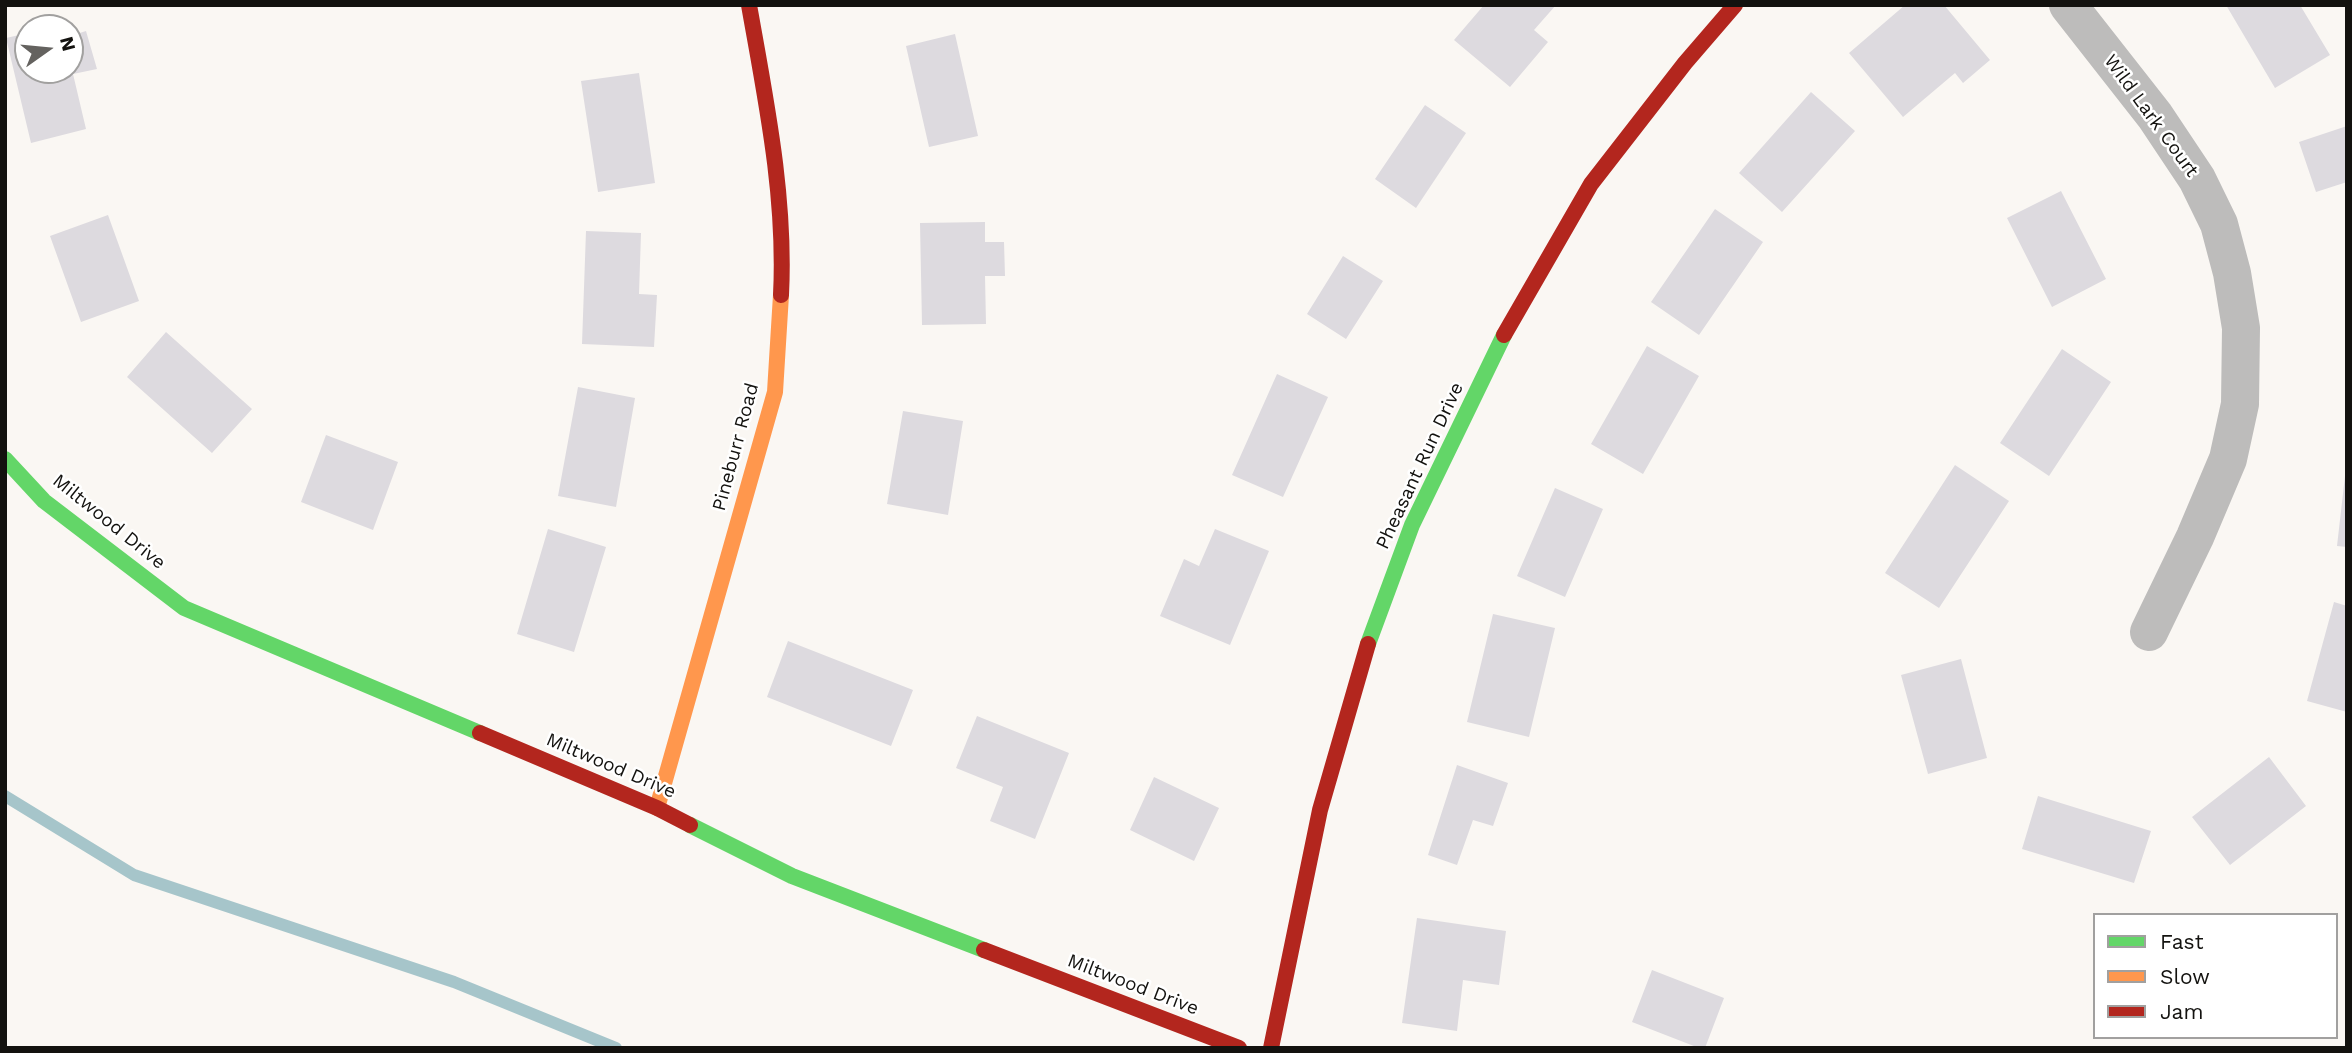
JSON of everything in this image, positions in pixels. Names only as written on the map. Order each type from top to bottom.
[{"type":"street","name":"Pineburr Road","points":[[657,808],[775,392],[782,273],[775,148],[749,5]]},
{"type":"street","name":"Pheasant Run Drive","points":[[1270,1048],[1320,810],[1364,656],[1412,525],[1507,329],[1591,184],[1685,63],[1735,5]]},
{"type":"street","name":"Wild Lark Court","points":[[2068,5],[2155,116],[2197,178],[2219,224],[2232,273],[2241,328],[2240,404],[2228,459],[2195,537],[2148,632]]},
{"type":"street","name":"Miltwood Drive","points":[[5,459],[44,501],[184,608],[657,808],[792,876],[1238,1048]]},
{"type":"building","points":[[1484,5],[1556,5],[1534,30],[1548,42],[1510,87],[1454,40]]},
{"type":"building","points":[[1905,5],[1944,5],[1990,60],[1963,83],[1955,73],[1903,117],[1849,53]]},
{"type":"building","points":[[2226,5],[2300,5],[2330,55],[2275,88]]},
{"type":"building","points":[[84,32],[97,69],[84,72]]},
{"type":"building","points":[[955,34],[978,136],[929,147],[906,46]]},
{"type":"building","points":[[14,36],[14,72],[6,38]]},
{"type":"building","points":[[639,73],[655,183],[598,192],[581,81]]},
{"type":"building","points":[[17,84],[75,84],[86,129],[31,143]]},
{"type":"building","points":[[1811,92],[1855,131],[1782,212],[1739,173]]},
{"type":"building","points":[[1425,105],[1466,133],[1416,208],[1375,179]]},
{"type":"building","points":[[2347,126],[2347,182],[2316,192],[2299,142]]},
{"type":"building","points":[[2061,191],[2106,279],[2052,307],[2007,218]]},
{"type":"building","points":[[1715,209],[1763,242],[1699,335],[1651,302]]},
{"type":"building","points":[[108,215],[139,301],[81,322],[50,236]]},
{"type":"building","points":[[985,222],[985,242],[1004,242],[1005,276],[985,276],[986,324],[922,325],[920,223]]},
{"type":"building","points":[[586,231],[641,233],[639,294],[657,295],[654,347],[582,344]]},
{"type":"building","points":[[1343,256],[1383,281],[1346,339],[1307,314]]},
{"type":"building","points":[[166,332],[252,409],[212,453],[127,377]]},
{"type":"building","points":[[1647,346],[1699,376],[1643,474],[1591,444]]},
{"type":"building","points":[[2062,349],[2111,382],[2049,476],[2000,443]]},
{"type":"building","points":[[1277,374],[1328,397],[1283,497],[1232,475]]},
{"type":"building","points":[[578,387],[635,398],[616,507],[558,496]]},
{"type":"building","points":[[903,411],[963,421],[948,515],[887,504]]},
{"type":"building","points":[[326,435],[398,462],[373,530],[301,502]]},
{"type":"building","points":[[1955,465],[2009,501],[1939,608],[1885,573]]},
{"type":"building","points":[[2347,476],[2347,547],[2337,546]]},
{"type":"building","points":[[1555,488],[1603,509],[1565,597],[1517,576]]},
{"type":"building","points":[[548,529],[606,547],[574,652],[517,634]]},
{"type":"building","points":[[1215,529],[1269,551],[1230,645],[1160,616],[1184,559],[1199,566]]},
{"type":"building","points":[[2334,602],[2347,606],[2347,712],[2307,701]]},
{"type":"building","points":[[1493,614],[1555,628],[1529,737],[1467,722]]},
{"type":"building","points":[[788,641],[913,690],[891,746],[767,697]]},
{"type":"building","points":[[1961,659],[1987,758],[1928,774],[1901,675]]},
{"type":"building","points":[[977,716],[1069,753],[1035,839],[990,821],[1003,787],[956,768]]},
{"type":"building","points":[[2269,757],[2306,806],[2230,865],[2192,817]]},
{"type":"building","points":[[1457,765],[1508,783],[1493,826],[1473,820],[1457,865],[1428,855]]},
{"type":"building","points":[[1154,777],[1219,808],[1194,861],[1130,830]]},
{"type":"building","points":[[2038,796],[2151,831],[2134,883],[2022,849]]},
{"type":"building","points":[[1417,918],[1506,931],[1499,985],[1463,980],[1457,1031],[1402,1023]]},
{"type":"building","points":[[1652,970],[1724,998],[1705,1048],[1632,1022]]},
{"type":"waterway","points":[[5,796],[134,875],[454,982],[616,1048]]},
{"type":"traffic: fast","points":[[1368,644],[1412,525],[1504,335]]},
{"type":"traffic: fast","points":[[5,459],[44,501],[184,608],[480,733]]},
{"type":"traffic: fast","points":[[690,825],[792,876],[984,950]]},
{"type":"traffic: slow","points":[[657,808],[775,392],[781,295]]},
{"type":"traffic: jam","points":[[749,5],[778,185],[781,295]]},
{"type":"traffic: jam","points":[[1504,335],[1591,184],[1685,63],[1735,5]]},
{"type":"traffic: jam","points":[[1271,1048],[1320,810],[1368,644]]},
{"type":"traffic: jam","points":[[480,733],[657,808],[690,825]]},
{"type":"traffic: jam","points":[[984,950],[1239,1048]]}]
